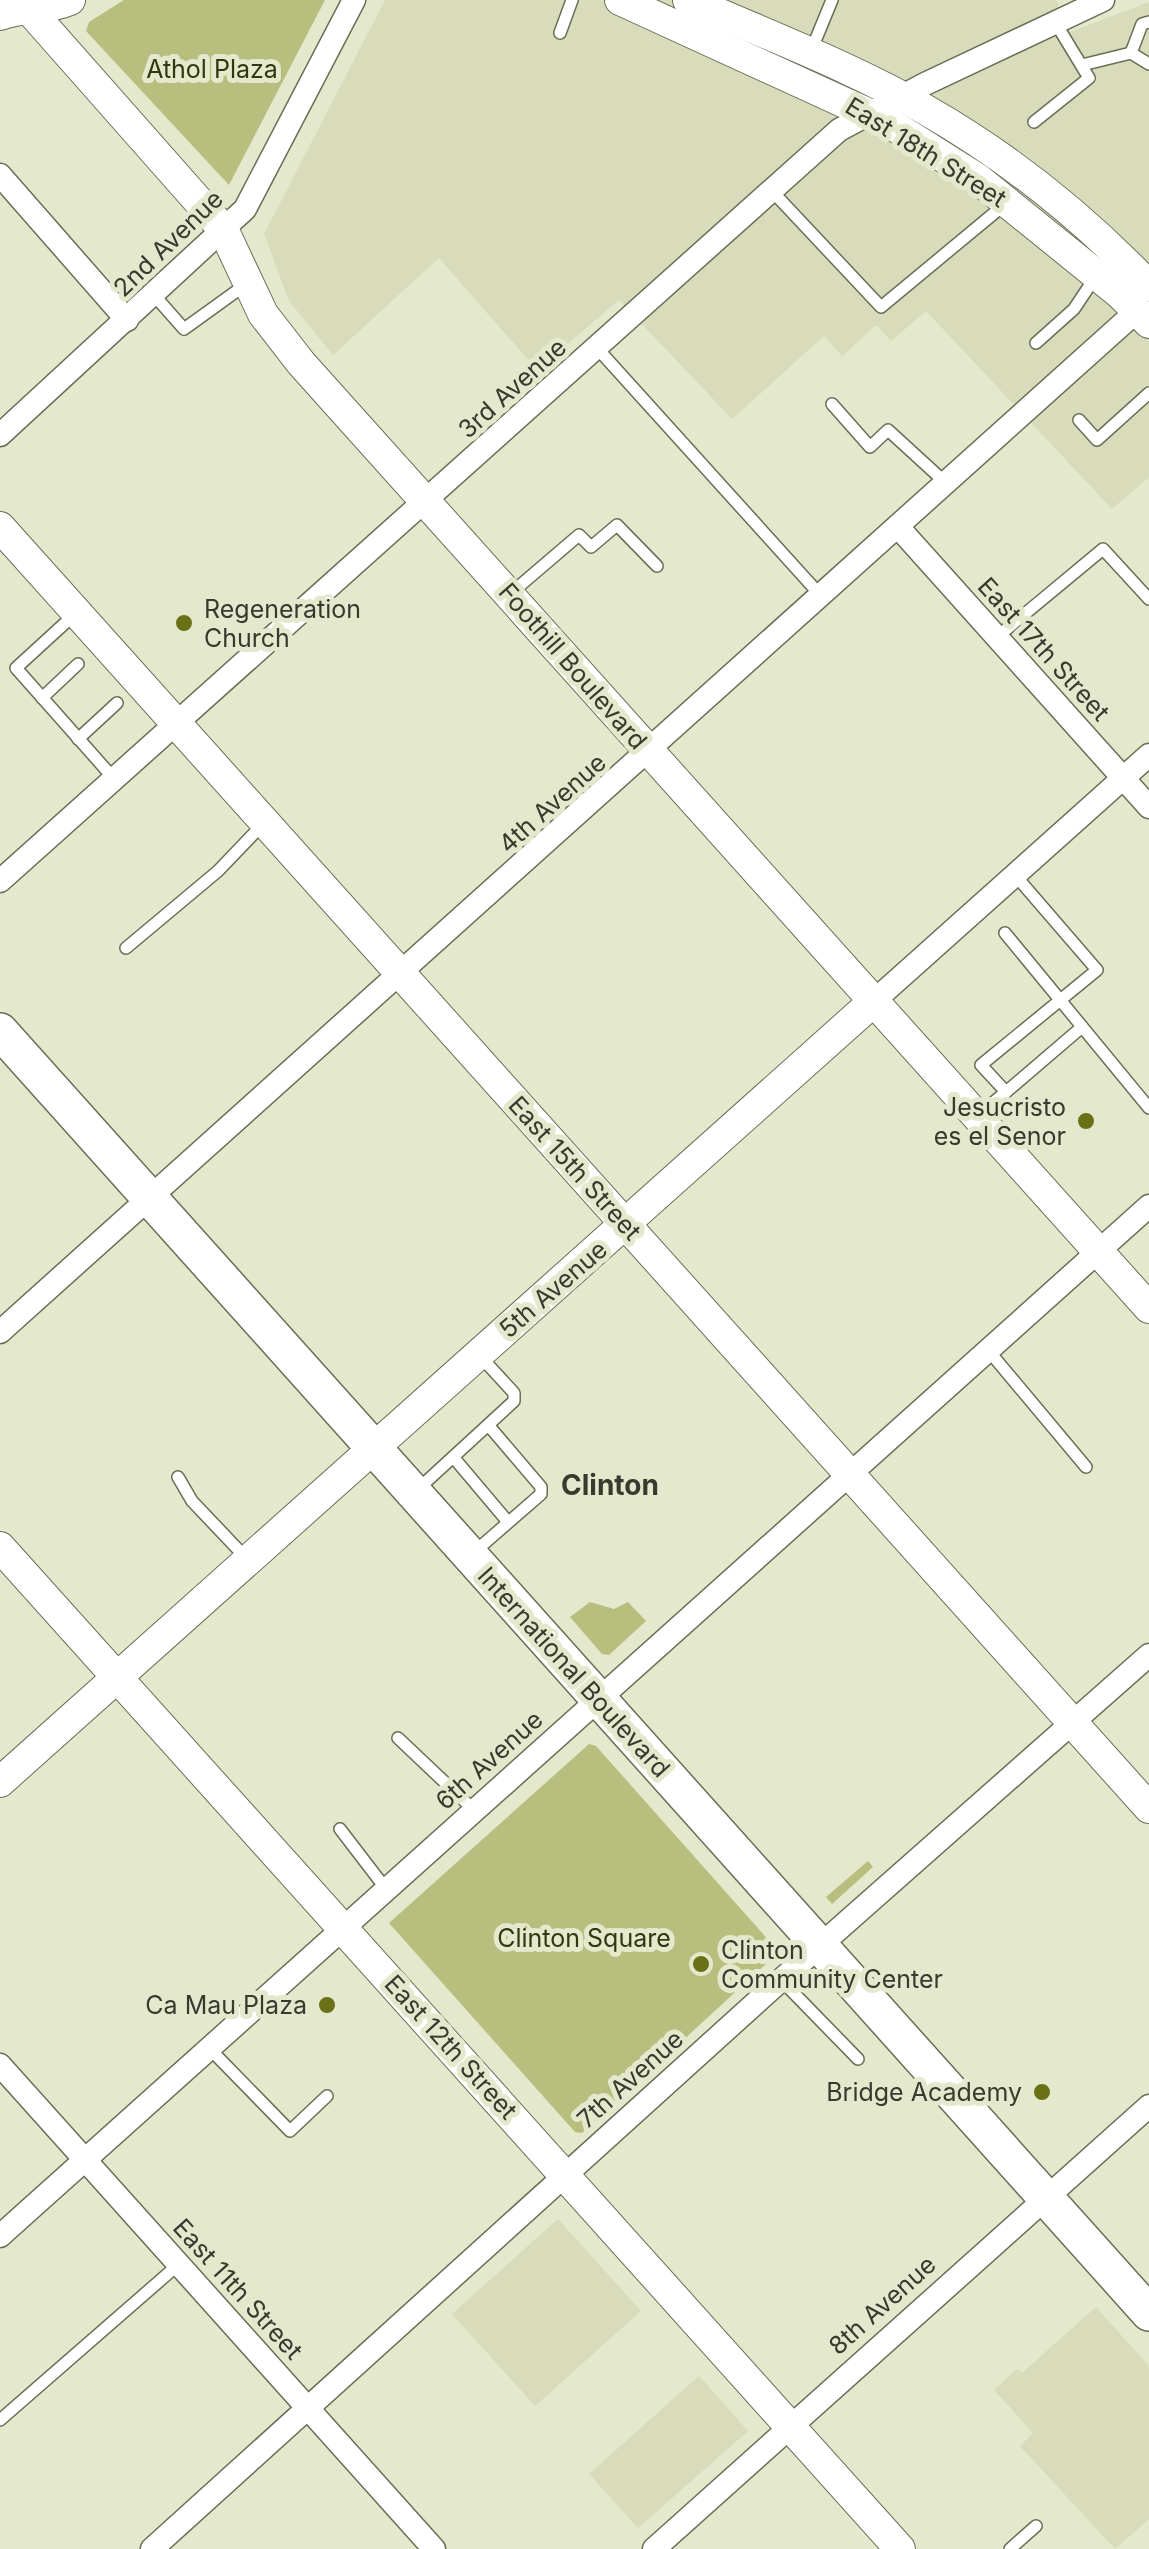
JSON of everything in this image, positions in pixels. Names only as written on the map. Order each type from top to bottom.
[{"type":"main road","points":[[18,7],[51,8],[70,0]]},
{"type":"main road","name":"East 18th Street","points":[[620,0],[869,112],[978,180],[1097,275],[1146,304]]},
{"type":"main road","name":"East 18th Street","points":[[688,0],[900,96],[994,152],[1102,240],[1146,304]]},
{"type":"main road","name":"Foothill Boulevard","points":[[18,7],[224,230],[282,340],[1147,1303]]},
{"type":"main road","name":"East 15th Street","points":[[0,527],[1149,1808]]},
{"type":"main road","name":"5th Avenue","points":[[0,1782],[874,1002]]},
{"type":"main road","name":"International Boulevard","points":[[0,1032],[1149,2313]]},
{"type":"main road","name":"East 12th Street","points":[[0,1547],[900,2549]]},
{"type":"street","name":"2nd Avenue","points":[[0,435],[245,209],[354,0]]},
{"type":"street","name":"3rd Avenue","points":[[0,881],[178,726],[839,130],[900,96],[1103,0]]},
{"type":"street","points":[[0,175],[128,320]]},
{"type":"street","name":"4th Avenue","points":[[0,1332],[1146,304]]},
{"type":"street","name":"East 17th Street","points":[[899,528],[1149,807]]},
{"type":"street","name":"5th Avenue","points":[[874,1002],[1149,755]]},
{"type":"street","name":"6th Avenue","points":[[0,2236],[1149,1206]]},
{"type":"street","name":"7th Avenue","points":[[152,2549],[781,1980],[1149,1655]]},
{"type":"street","name":"East 11th Street","points":[[0,2064],[434,2549]]},
{"type":"street","name":"8th Avenue","points":[[654,2549],[1149,2106]]},
{"type":"lane","points":[[560,32],[572,0]]},
{"type":"lane","points":[[809,55],[832,0]]},
{"type":"lane","points":[[1034,122],[1089,78],[1055,22]]},
{"type":"lane","points":[[1132,53],[1142,24],[1149,22]]},
{"type":"lane","points":[[1082,65],[1132,53],[1149,64]]},
{"type":"lane","points":[[772,191],[880,307],[1007,202]]},
{"type":"lane","points":[[1036,343],[1074,308],[1097,275]]},
{"type":"lane","points":[[154,295],[184,329],[250,282]]},
{"type":"lane","points":[[597,348],[822,597]]},
{"type":"lane","points":[[1079,420],[1097,440],[1149,393]]},
{"type":"lane","points":[[832,404],[870,446],[888,430],[948,484]]},
{"type":"lane","points":[[510,594],[579,535],[591,547],[616,525],[657,566]]},
{"type":"lane","points":[[997,637],[1103,549],[1149,599]]},
{"type":"lane","points":[[76,612],[16,668],[116,781]]},
{"type":"lane","points":[[42,698],[78,664]]},
{"type":"lane","points":[[78,738],[118,703]]},
{"type":"lane","points":[[126,948],[218,870],[265,822]]},
{"type":"lane","points":[[1006,1092],[982,1065],[1097,970],[1016,875]]},
{"type":"lane","points":[[1006,933],[1149,1108]]},
{"type":"lane","points":[[976,1116],[1082,1027]]},
{"type":"lane","points":[[988,1350],[1086,1468]]},
{"type":"lane","points":[[412,1494],[514,1401],[514,1393],[478,1354]]},
{"type":"lane","points":[[468,1556],[541,1494],[541,1487],[490,1426]]},
{"type":"lane","points":[[454,1458],[508,1522]]},
{"type":"lane","points":[[178,1477],[192,1502],[248,1560]]},
{"type":"lane","points":[[398,1738],[474,1810]]},
{"type":"lane","points":[[340,1829],[386,1889]]},
{"type":"lane","points":[[781,1980],[858,2059]]},
{"type":"lane","points":[[208,2047],[290,2131],[326,2096]]},
{"type":"lane","points":[[0,2420],[179,2264]]},
{"type":"lane","points":[[1010,2549],[1036,2526]]},
{"type":"shaded area","points":[[385,0],[1056,0],[1070,32],[1149,2],[1149,477],[1112,509],[926,311],[891,341],[876,325],[842,356],[824,336],[732,419],[619,300],[537,370],[439,258],[333,355],[289,301],[264,234]]},
{"type":"shaded area","points":[[558,2219],[641,2311],[535,2406],[452,2314]]},
{"type":"shaded area","points":[[1096,2307],[1149,2366],[1149,2519],[1115,2549],[1020,2446],[1033,2433],[994,2390],[1017,2369],[1022,2373]]},
{"type":"shaded area","points":[[699,2376],[748,2431],[638,2528],[589,2474]]},
{"type":"green space","name":"Athol Plaza","points":[[124,0],[325,0],[229,185],[86,31],[89,22]]},
{"type":"green space","points":[[590,1602],[614,1609],[628,1602],[646,1621],[609,1655],[602,1654],[570,1617]]},
{"type":"green space","name":"Clinton Square","points":[[589,1744],[596,1746],[779,1952],[582,2133],[575,2132],[389,1923]]},
{"type":"green space","points":[[868,1861],[873,1867],[832,1904],[826,1897]]},
{"type":"place","name":"Regeneration Church","points":[[184,623]]},
{"type":"place","name":"Jesucristo es el Senor","points":[[1086,1121]]},
{"type":"place","name":"Clinton Community Center","points":[[701,1964]]},
{"type":"place","name":"Ca Mau Plaza","points":[[327,2005]]},
{"type":"place","name":"Bridge Academy","points":[[1042,2092]]},
{"type":"district","name":"Clinton","points":[[610,1485]]}]
